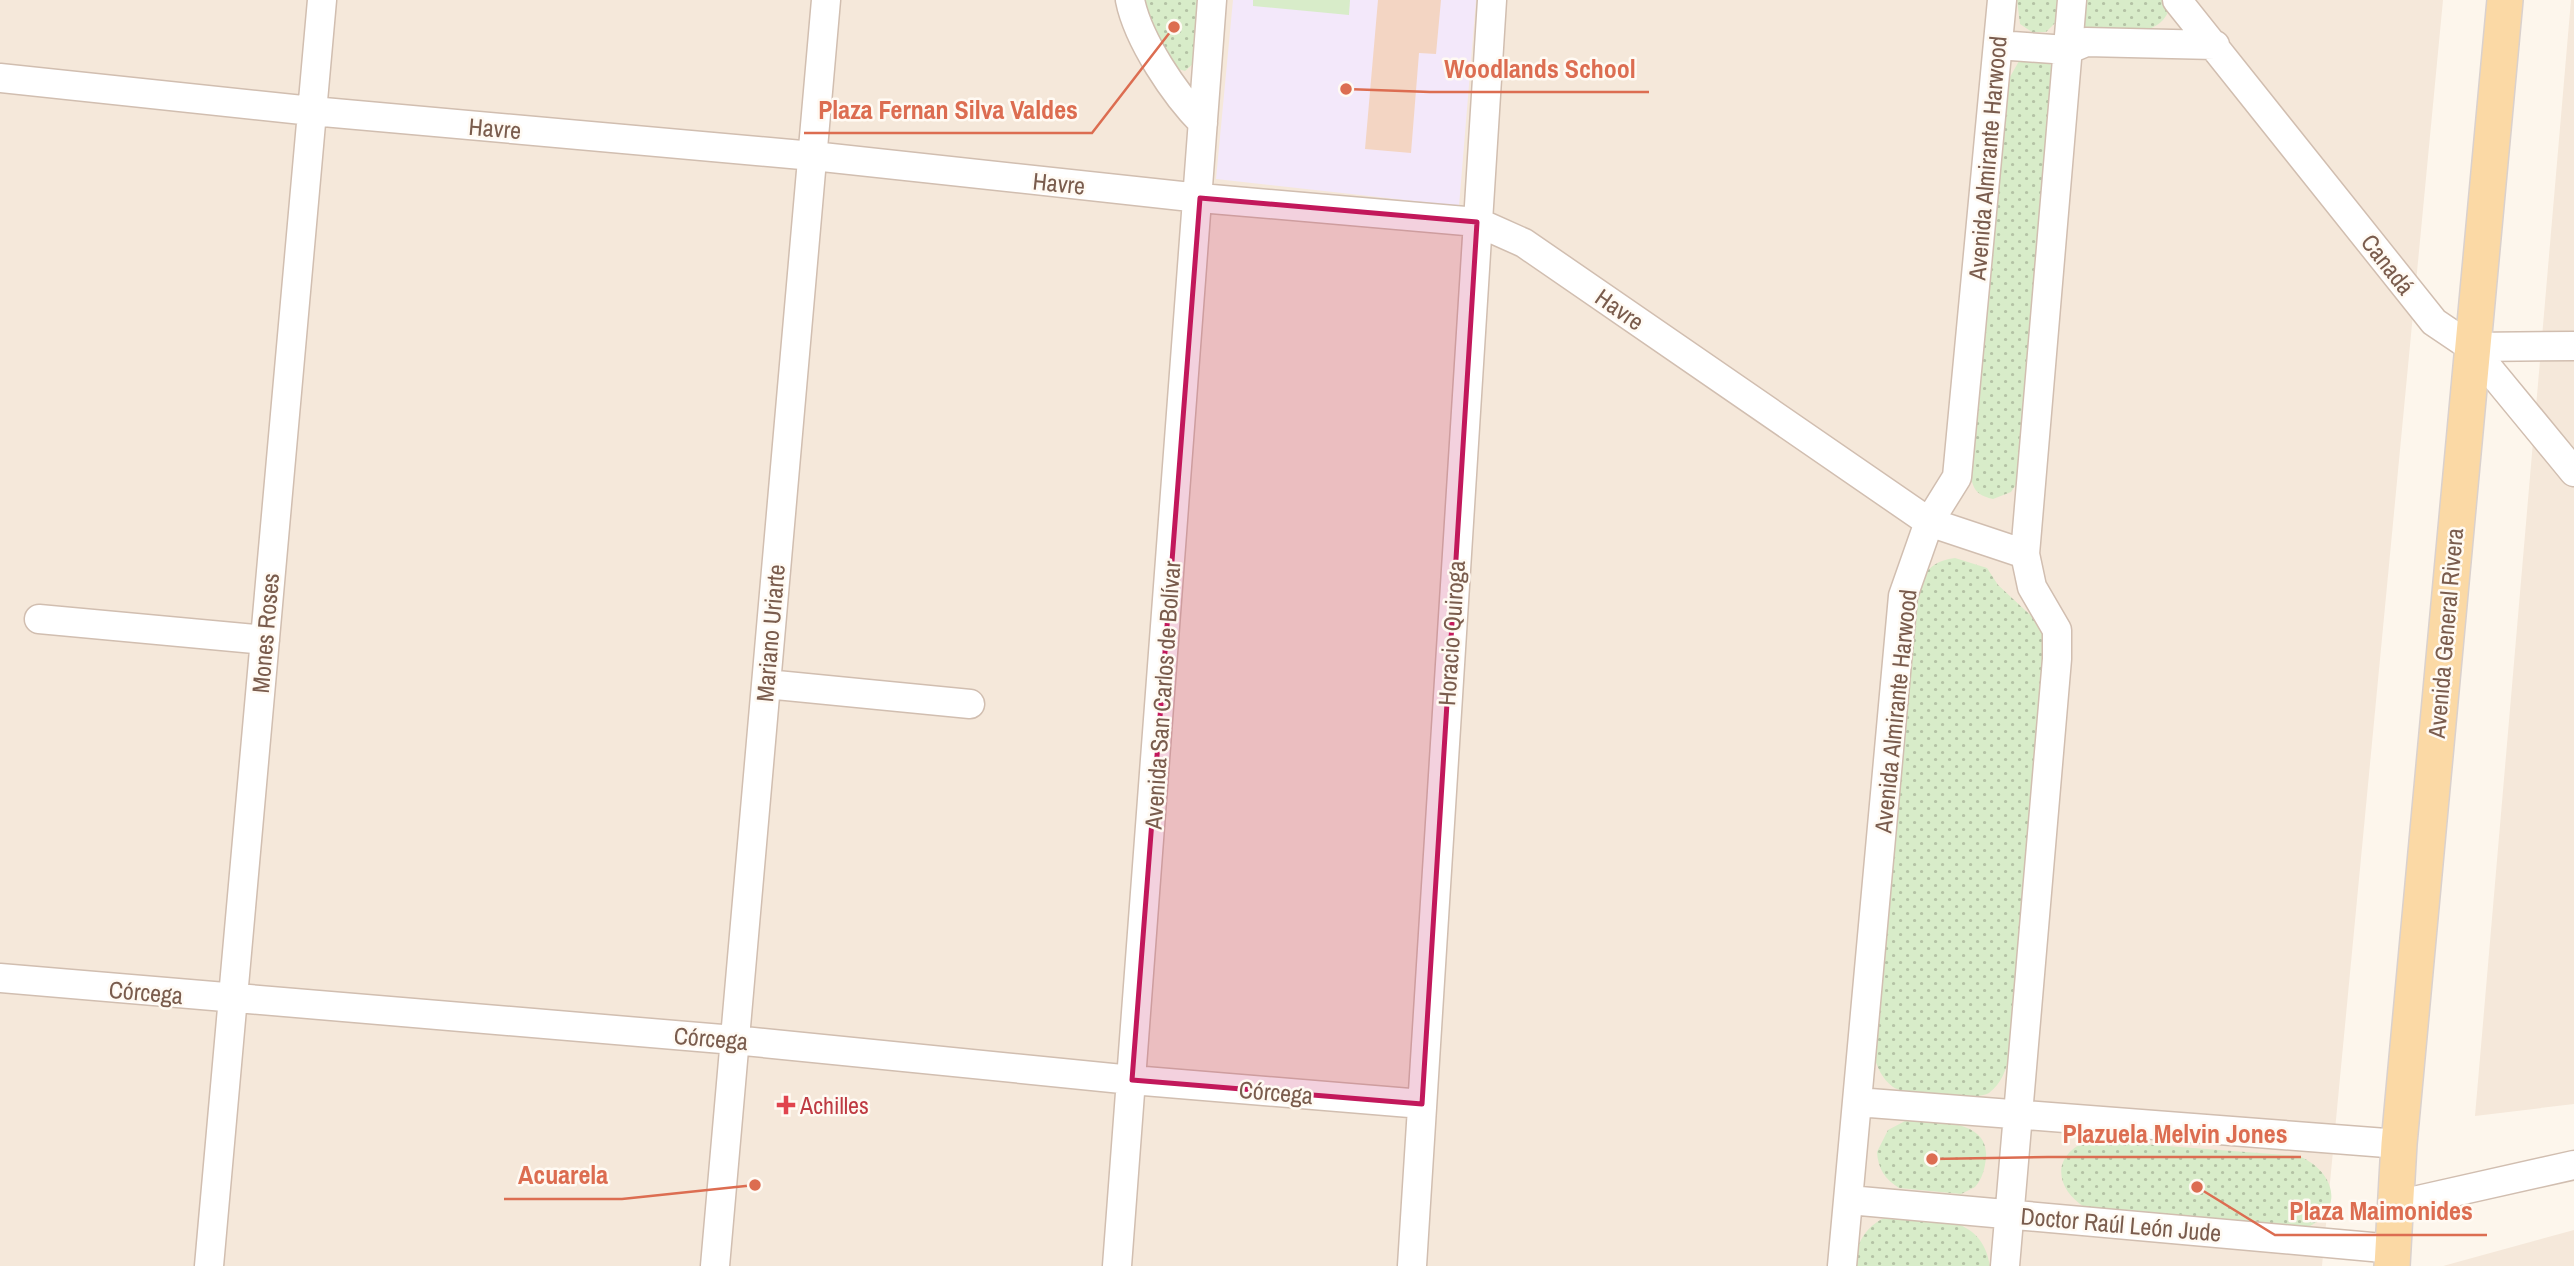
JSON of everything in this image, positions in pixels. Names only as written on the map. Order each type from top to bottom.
[{"type":"main road","name":"Avenida General Rivera","points":[[2393,1258],[2399,1144],[2505,0]]},
{"type":"street","name":"Mones Roses","points":[[208,1266],[322,0]]},
{"type":"street","name":"Mariano Uriarte","points":[[715,1266],[826,0]]},
{"type":"street","points":[[1130,0],[1139,26],[1180,100],[1203,123]]},
{"type":"street","name":"Avenida San Carlos de Bolívar","points":[[1117,1266],[1200,198],[1212,0]]},
{"type":"street","name":"Horacio Quiroga","points":[[1412,1266],[1492,0]]},
{"type":"street","name":"Avenida Almirante Harwood","points":[[1843,1266],[1903,596],[1929,522],[1957,477],[2002,0]]},
{"type":"street","points":[[2005,1266],[2057,659],[2057,630],[2032,587],[2025,554],[2072,0]]},
{"type":"street","name":"Canadá","points":[[2177,0],[2434,322],[2471,347],[2574,472]]},
{"type":"street","points":[[1998,44],[2067,50],[2086,42],[2215,45]]},
{"type":"street","name":"Havre","points":[[0,78],[312,111],[813,156],[1200,198],[1477,222],[1524,243],[1929,522],[2025,554]]},
{"type":"street","points":[[2471,347],[2574,346]]},
{"type":"street","points":[[39,620],[265,640]]},
{"type":"street","points":[[766,684],[970,704]]},
{"type":"street","name":"Córcega","points":[[0,978],[734,1040],[1132,1080],[1422,1104]]},
{"type":"street","points":[[1857,1102],[2399,1144]]},
{"type":"street","points":[[2396,1205],[2574,1165]]},
{"type":"street","name":"Doctor Raúl León Jude","points":[[1849,1200],[2010,1215],[2393,1258]]},
{"type":"highlighted area","points":[[1200,198],[1477,222],[1422,1104],[1132,1080]]},
{"type":"shaded area","points":[[0,0],[2443,0],[2322,1266],[0,1266]]},
{"type":"shaded area","points":[[1233,0],[1476,0],[1459,206],[1216,179]]},
{"type":"shaded area","points":[[2571,0],[2574,0],[2574,1104],[2475,1116]]},
{"type":"shaded area","points":[[2574,1230],[2574,1266],[2443,1266]]},
{"type":"green space","points":[[1138,0],[1202,0],[1196,61],[1185,71],[1171,67]]},
{"type":"green space","points":[[1253,0],[1350,0],[1349,15],[1253,6]]},
{"type":"green space","points":[[2017,0],[2062,0],[2061,17],[2046,32],[2032,32],[2020,24]]},
{"type":"green space","points":[[2083,0],[2162,0],[2168,12],[2162,21],[2142,31],[2081,29]]},
{"type":"green space","points":[[2042,59],[2051,65],[2055,81],[2017,483],[2011,492],[1993,499],[1975,489],[1971,469],[2010,77],[2019,61]]},
{"type":"green space","points":[[1955,558],[1987,568],[1998,585],[2041,625],[2046,646],[2008,1060],[2000,1081],[1989,1093],[1970,1097],[1925,1095],[1893,1087],[1883,1077],[1873,1055],[1912,613],[1924,576],[1935,564]]},
{"type":"green space","points":[[1907,1120],[1944,1122],[1969,1129],[1978,1135],[1984,1144],[1986,1157],[1983,1174],[1975,1187],[1961,1194],[1899,1188],[1890,1181],[1883,1173],[1877,1152],[1888,1130]]},
{"type":"green space","points":[[2089,1140],[2299,1156],[2312,1163],[2328,1182],[2331,1203],[2317,1222],[2304,1229],[2086,1208],[2068,1191],[2061,1172],[2068,1154]]},
{"type":"green space","points":[[1889,1216],[1937,1219],[1966,1228],[1977,1236],[1985,1249],[1990,1266],[1853,1266],[1857,1250],[1868,1230]]},
{"type":"building","points":[[1378,0],[1441,0],[1436,54],[1419,53],[1411,153],[1365,149]]},
{"type":"place","name":"Plaza Fernan Silva Valdes","points":[[1174,27]]},
{"type":"place","name":"Woodlands School","points":[[1346,89]]},
{"type":"place","name":"Achilles","points":[[786,1105]]},
{"type":"place","name":"Plazuela Melvin Jones","points":[[1932,1159]]},
{"type":"place","name":"Acuarela","points":[[755,1185]]},
{"type":"place","name":"Plaza Maimonides","points":[[2197,1187]]}]
